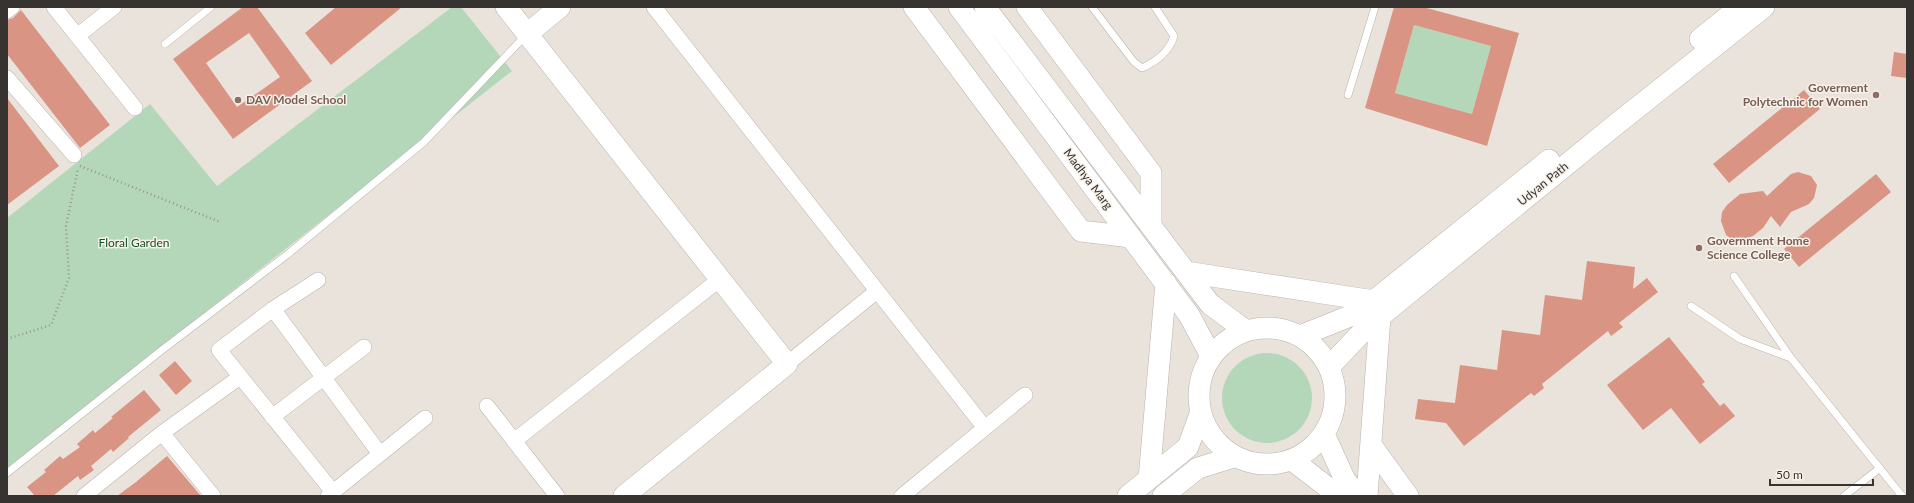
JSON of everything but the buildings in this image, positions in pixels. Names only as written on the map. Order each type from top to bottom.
[{"type":"main road","points":[[527,34],[560,7]]},
{"type":"main road","points":[[914,7],[1081,231],[1131,238]]},
{"type":"main road","name":"Madhya Marg","points":[[959,7],[1166,283],[1189,315],[1211,356]]},
{"type":"main road","name":"Madhya Marg","points":[[985,7],[1210,304],[1246,331]]},
{"type":"main road","points":[[1027,7],[1151,173],[1151,226]]},
{"type":"main road","name":"Udyan Path","points":[[1329,367],[1367,327],[1377,309],[1740,7]]},
{"type":"main road","name":"Udyan Path","points":[[1300,336],[1360,312],[1377,309],[1764,7]]},
{"type":"main road","points":[[509,8],[527,34],[787,364],[624,496]]},
{"type":"main road","points":[[1186,272],[1377,309],[1371,445],[1367,496]]},
{"type":"main road","points":[[1149,479],[1166,283]]},
{"type":"main road","points":[[1270,328],[1282,329],[1300,336],[1310,342],[1329,367],[1335,386],[1335,407],[1331,421],[1324,434],[1304,454],[1292,460],[1265,465],[1247,462],[1234,457],[1226,451],[1205,428],[1200,414],[1198,405],[1201,375],[1211,356],[1230,338],[1246,331],[1270,328]]},
{"type":"main road","points":[[1128,496],[1188,447],[1200,414]]},
{"type":"main road","points":[[1324,434],[1345,480],[1358,496]]},
{"type":"main road","points":[[1371,445],[1408,496]]},
{"type":"main road","points":[[1163,496],[1198,468],[1234,457]]},
{"type":"main road","points":[[1292,460],[1331,490],[1336,496]]},
{"type":"street","points":[[7,11],[12,7]]},
{"type":"street","points":[[54,7],[135,108]]},
{"type":"street","points":[[77,36],[114,7]]},
{"type":"street","points":[[654,7],[985,428]]},
{"type":"street","points":[[7,78],[74,155]]},
{"type":"street","points":[[514,441],[720,279]]},
{"type":"street","points":[[318,280],[273,309],[219,350],[330,494],[425,418]]},
{"type":"street","points":[[787,364],[877,291]]},
{"type":"street","points":[[273,309],[380,454]]},
{"type":"street","points":[[272,417],[364,347]]},
{"type":"street","points":[[84,496],[162,433],[240,377]]},
{"type":"street","points":[[902,496],[1025,395]]},
{"type":"street","points":[[487,406],[557,496]]},
{"type":"street","points":[[162,433],[213,496]]},
{"type":"lane","points":[[165,44],[211,7]]},
{"type":"lane","points":[[1092,7],[1134,62],[1142,68],[1163,54],[1172,44],[1174,36],[1155,7]]},
{"type":"lane","points":[[1348,95],[1375,7]]},
{"type":"lane","points":[[7,473],[162,350],[288,254],[424,142],[527,34]]},
{"type":"lane","points":[[1734,276],[1791,358],[1902,496]]},
{"type":"lane","points":[[1691,306],[1740,339],[1791,358]]},
{"type":"lane","points":[[1844,496],[1880,468]]},
{"type":"path","points":[[7,339],[51,325],[69,278],[66,226],[79,165],[220,222]]},
{"type":"green space","name":"Floral Garden","points":[[452,7],[461,7],[512,71],[7,468],[7,218],[150,104],[217,186]]},
{"type":"green space","points":[[1414,25],[1491,46],[1472,114],[1395,93]]},
{"type":"green space","points":[[1267,353],[1284,356],[1299,366],[1309,381],[1312,398],[1309,415],[1299,430],[1284,440],[1267,443],[1250,440],[1235,430],[1225,415],[1222,398],[1225,381],[1235,366],[1250,356]]},
{"type":"place","name":"Goverment Polytechnic for Women","points":[[1876,95]]},
{"type":"place","name":"DAV Model School","points":[[238,100]]},
{"type":"place","name":"Government Home Science College","points":[[1699,248]]}]
